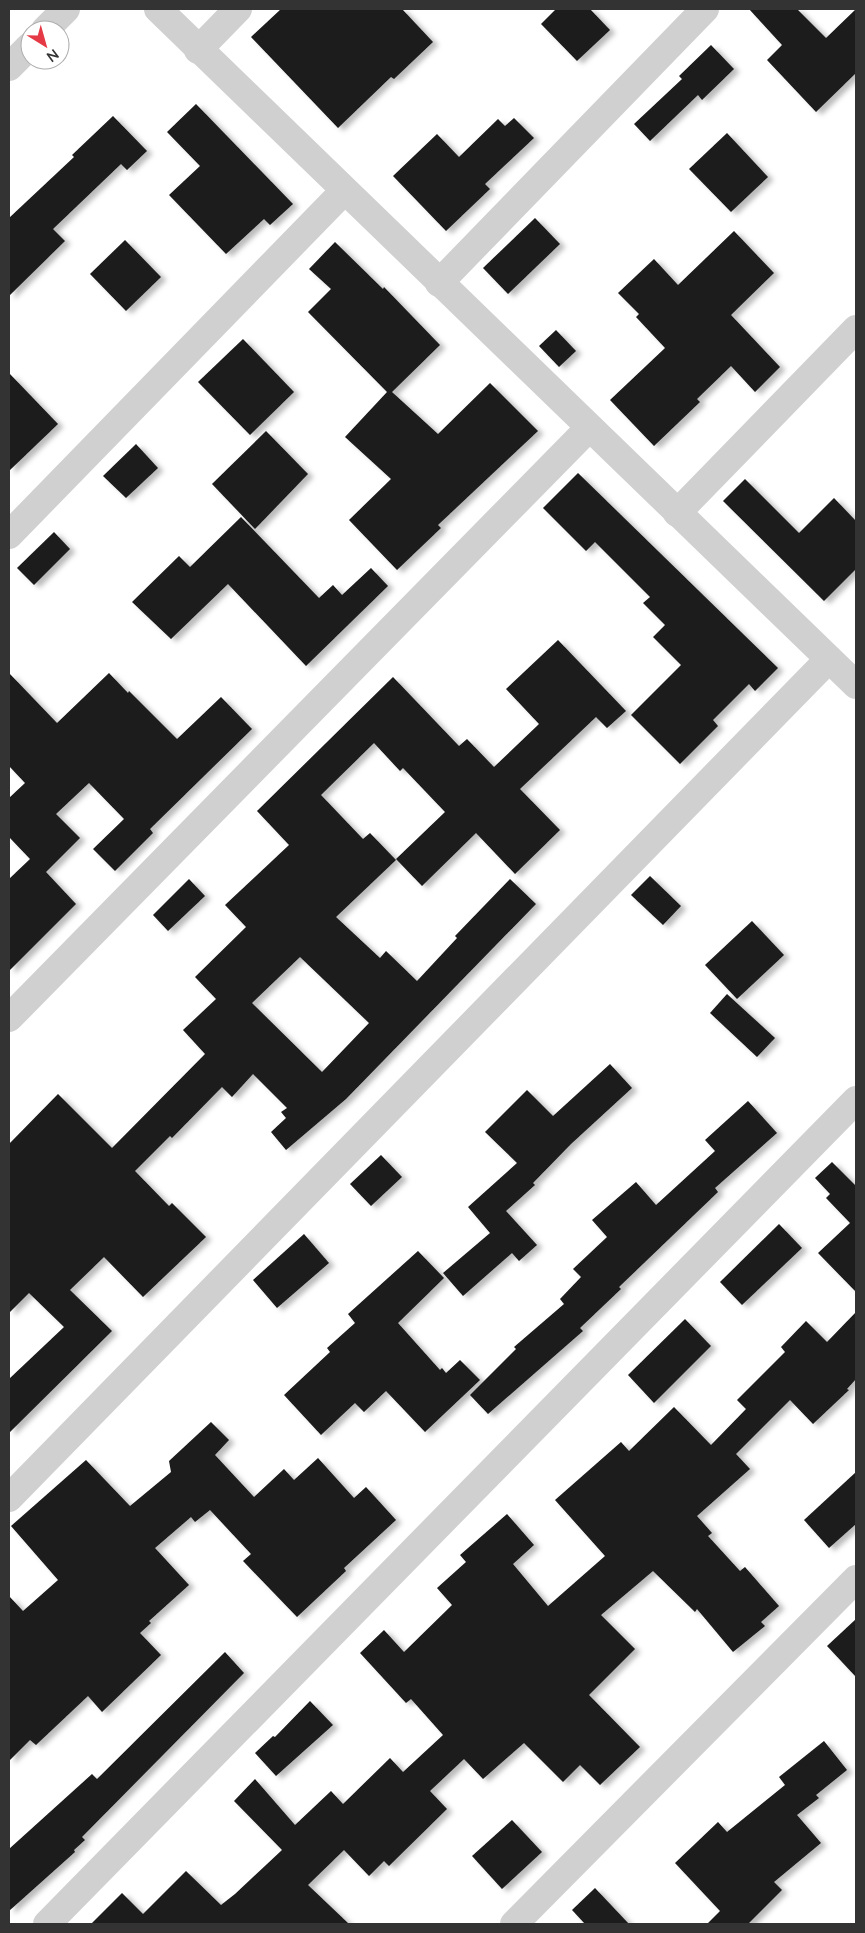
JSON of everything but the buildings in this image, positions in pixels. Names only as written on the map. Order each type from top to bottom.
[{"type":"street","points":[[55,20],[66,9]]},
{"type":"street","points":[[158,9],[198,50],[856,685]]},
{"type":"street","points":[[198,50],[238,9]]},
{"type":"street","points":[[439,283],[705,9]]},
{"type":"street","points":[[9,67],[20,56]]},
{"type":"street","points":[[9,535],[344,191]]},
{"type":"street","points":[[678,513],[856,329]]},
{"type":"street","points":[[9,1018],[589,428]]},
{"type":"street","points":[[9,1498],[829,659]]},
{"type":"street","points":[[47,1924],[856,1100]]},
{"type":"street","points":[[514,1924],[856,1579]]}]
